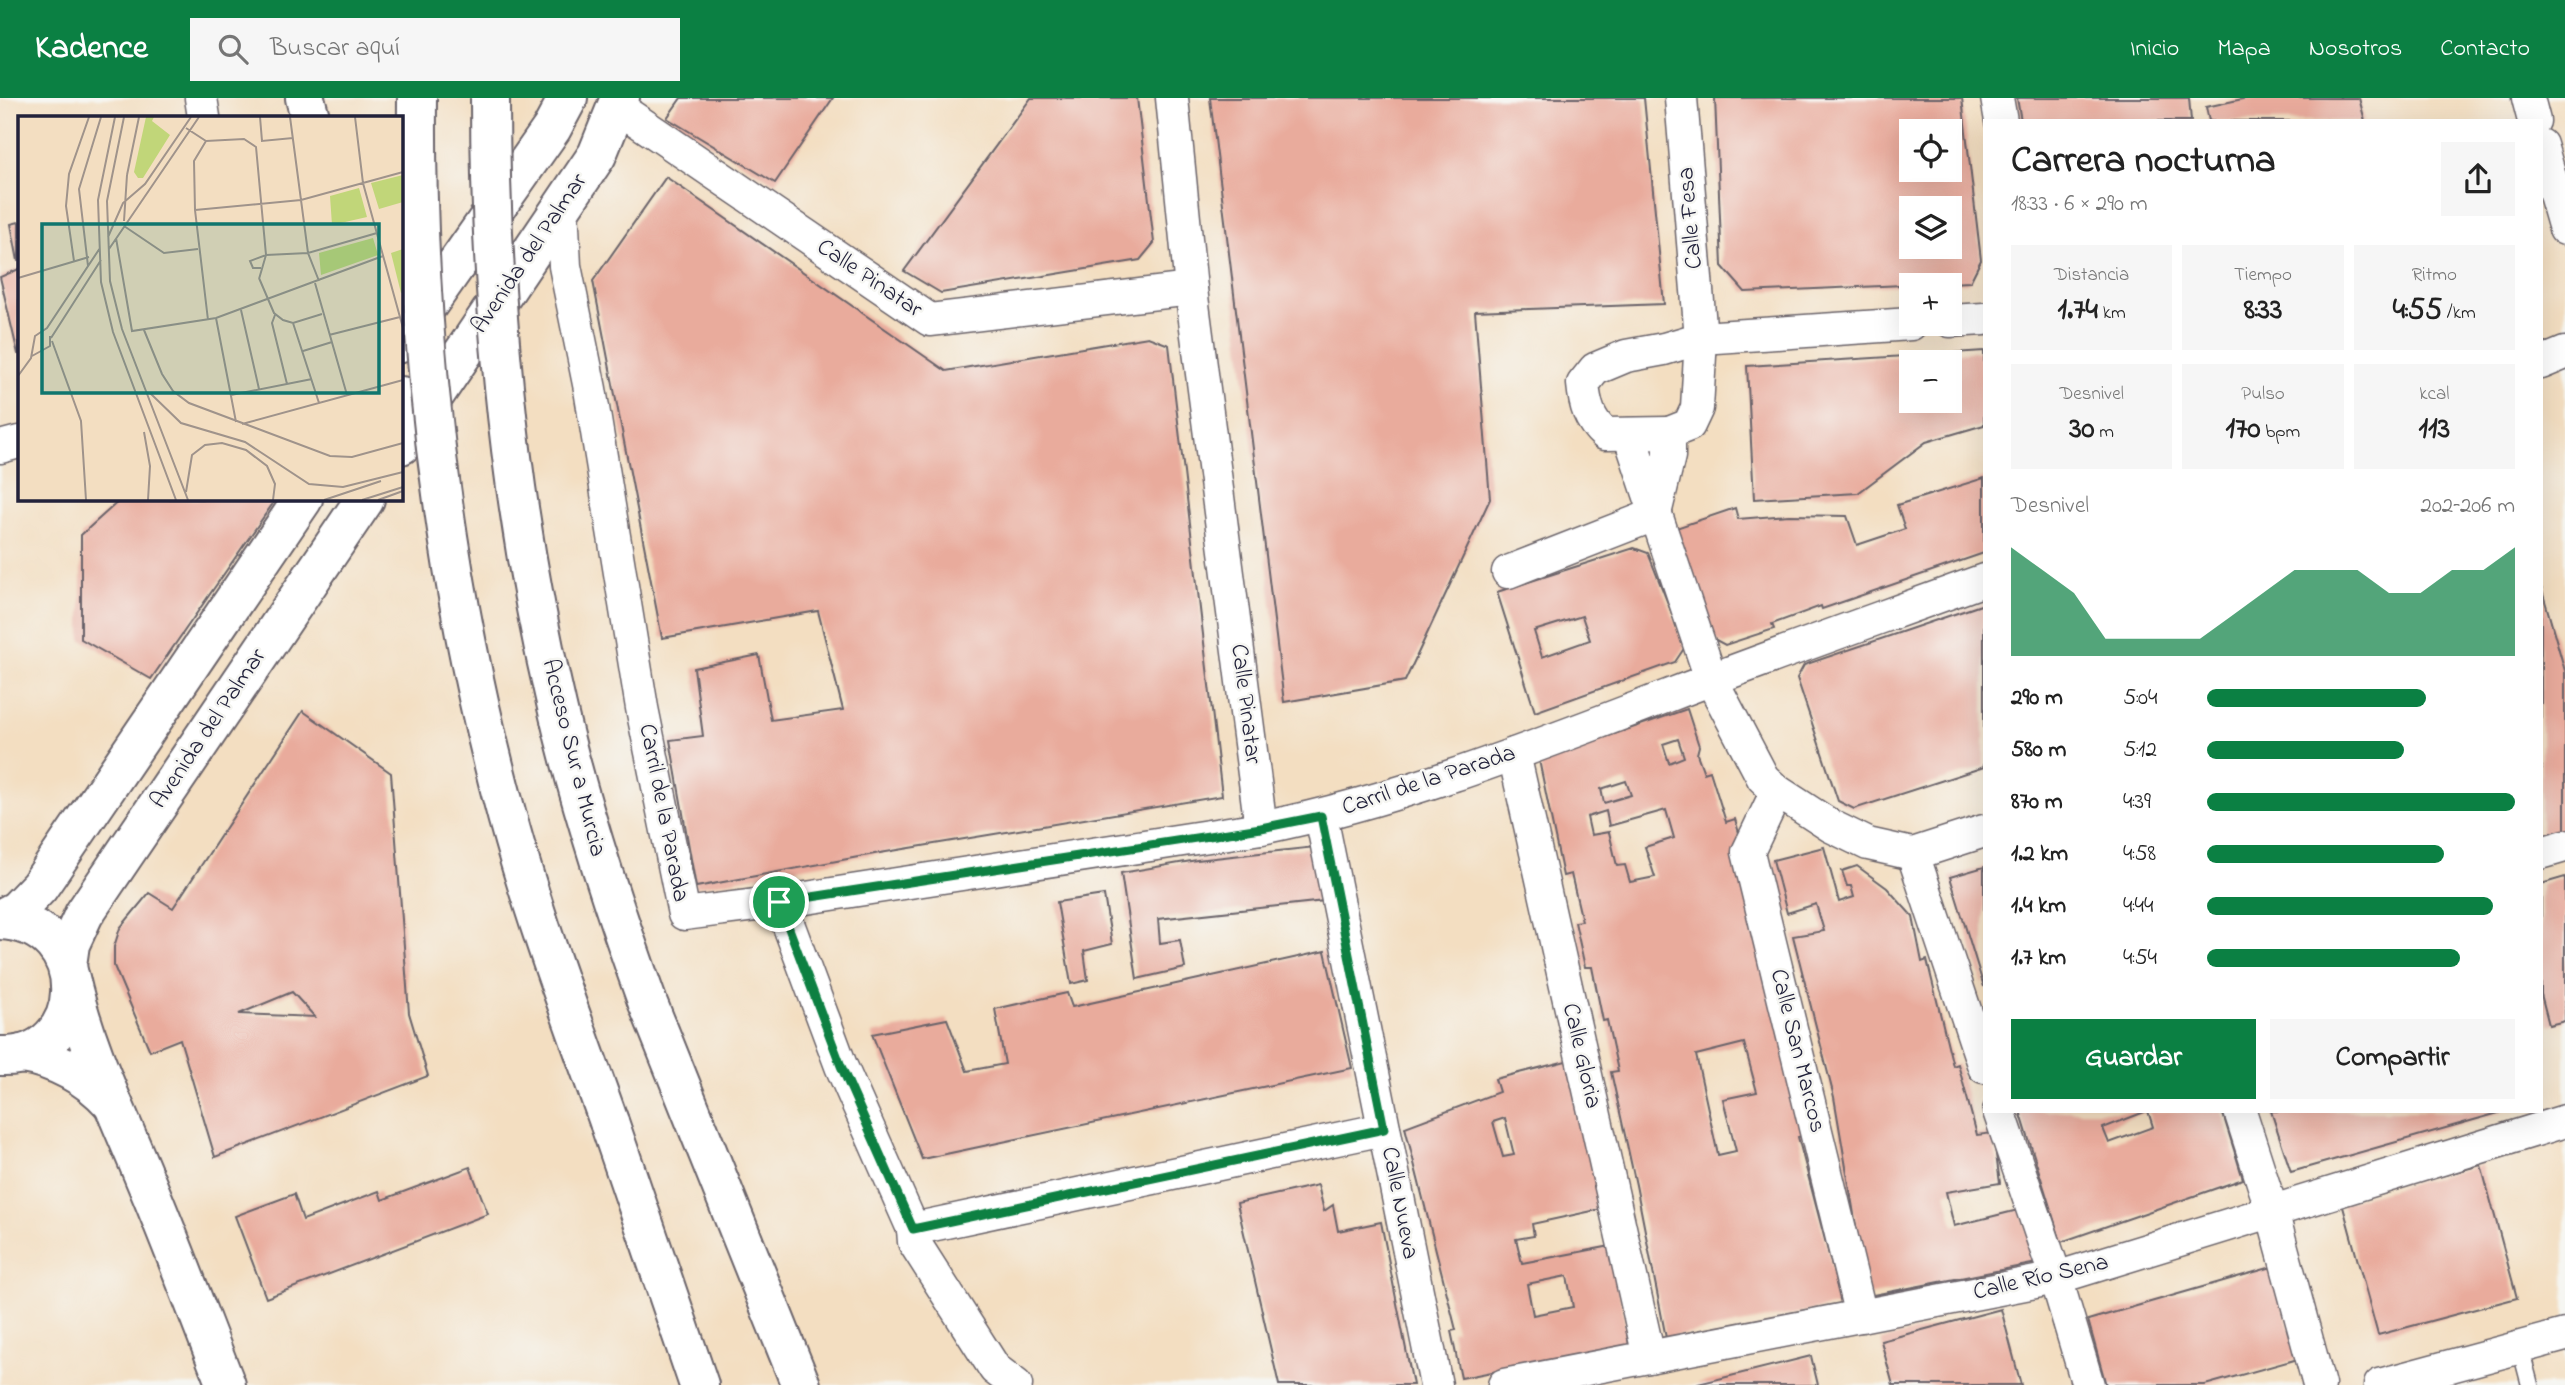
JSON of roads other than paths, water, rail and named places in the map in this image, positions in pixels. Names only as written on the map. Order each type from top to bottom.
[{"type":"main road","points":[[305,98],[310,116]]},
{"type":"main road","points":[[417,98],[418,231],[428,371],[450,542],[485,724],[510,828],[537,919],[699,1385]]},
{"type":"main road","name":"Acceso Sur a Murcia","points":[[490,98],[491,208],[502,371],[521,529],[557,707],[609,894],[647,1001],[801,1385]]},
{"type":"main road","points":[[402,340],[552,128],[568,98]]},
{"type":"main road","name":"Avenida del Palmar","points":[[402,441],[412,404],[562,206],[597,155],[627,103]]},
{"type":"main road","points":[[0,920],[17,910],[40,887],[302,500]]},
{"type":"main road","name":"Avenida del Palmar","points":[[8,1056],[48,1040],[58,1029],[69,1004],[70,944],[84,914],[364,500]]},
{"type":"main road","points":[[0,920],[28,925],[40,931],[52,940],[69,971],[84,1029],[226,1385]]},
{"type":"main road","points":[[8,1056],[55,1064],[79,1075],[97,1088],[114,1107]]},
{"type":"main road","points":[[785,1342],[825,1385]]},
{"type":"street","points":[[201,98],[204,116]]},
{"type":"street","name":"Calle Pinatar","points":[[1172,98],[1191,289],[1261,828]]},
{"type":"street","name":"Calle Fesa","points":[[1669,433],[1689,425],[1697,408],[1701,338],[1681,98]]},
{"type":"street","points":[[1997,98],[2001,119]]},
{"type":"street","points":[[2528,98],[2533,119]]},
{"type":"street","name":"Calle Pinatar","points":[[627,103],[930,320],[1191,289]]},
{"type":"street","points":[[2543,159],[2565,229]]},
{"type":"street","name":"Carril de la Parada","points":[[562,206],[565,266],[590,389],[642,708],[684,914],[779,902],[1261,828],[1321,816],[1514,754],[1983,580]]},
{"type":"street","points":[[1962,320],[1983,319]]},
{"type":"street","points":[[1654,515],[1669,456],[1669,433],[1605,434],[1595,425],[1585,406],[1583,384],[1595,369],[1626,356],[1701,338],[1899,325]]},
{"type":"street","points":[[2543,362],[2565,353]]},
{"type":"street","points":[[1629,434],[1711,679],[1763,778],[1777,791],[1831,826],[1868,844],[1913,854],[1983,831]]},
{"type":"street","points":[[0,447],[18,442]]},
{"type":"street","points":[[1508,572],[1654,515]]},
{"type":"street","name":"Calle Gloria","points":[[1514,754],[1649,1357]]},
{"type":"street","name":"Calle San Marcos","points":[[1777,791],[1748,852],[1861,1316]]},
{"type":"street","name":"Calle Nueva","points":[[1321,816],[1436,1385]]},
{"type":"street","points":[[2543,852],[2565,846]]},
{"type":"street","points":[[1913,854],[1983,1063]]},
{"type":"street","points":[[779,902],[841,1066],[913,1229],[914,1242],[995,1369],[1016,1385]]},
{"type":"street","points":[[2001,1113],[2056,1278],[2088,1385]]},
{"type":"street","points":[[2241,1113],[2272,1211],[2319,1385]]},
{"type":"street","name":"Calle Río Sena","points":[[1504,1385],[2056,1278],[2565,1121]]},
{"type":"street","points":[[913,1229],[1384,1129]]},
{"type":"street","points":[[2380,1385],[2565,1335]]},
{"type":"lane","points":[[2520,1347],[2530,1385]]}]
